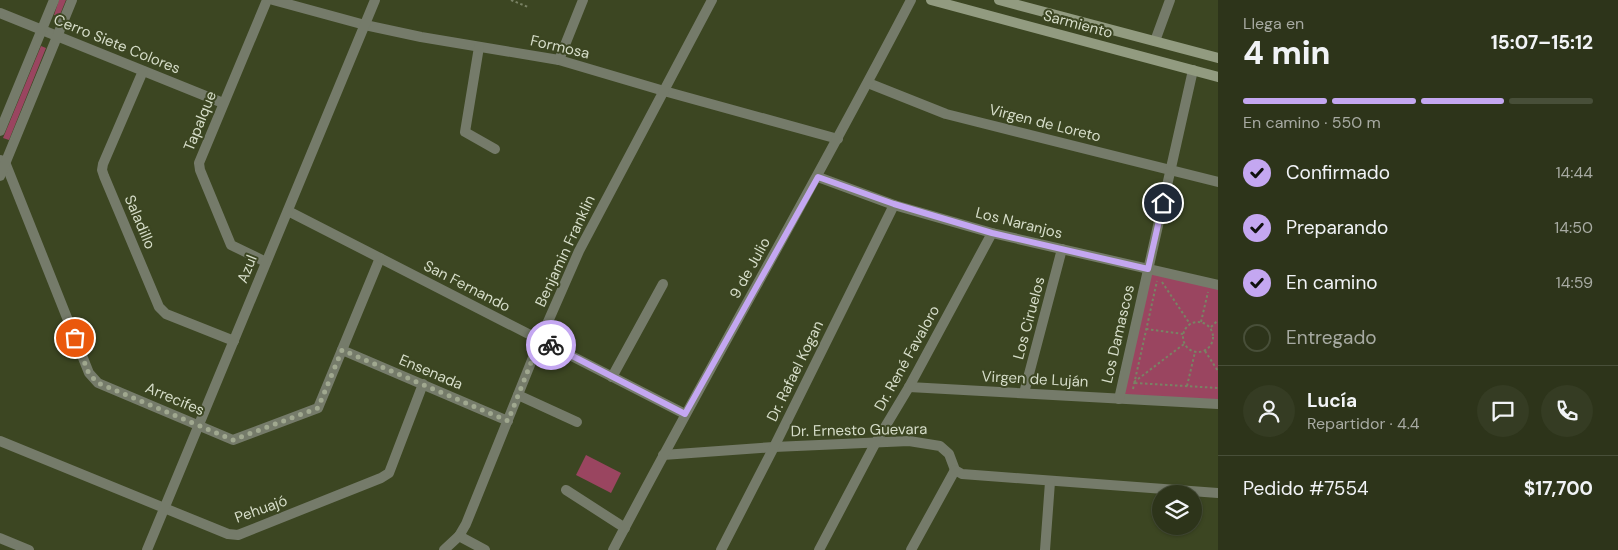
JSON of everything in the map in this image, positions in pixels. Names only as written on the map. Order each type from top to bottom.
[{"type":"main road","name":"Sarmiento","points":[[931,0],[1218,77]]},
{"type":"main road","name":"Sarmiento","points":[[998,0],[1218,58]]},
{"type":"street","points":[[0,131],[54,0]]},
{"type":"street","points":[[0,176],[3,161],[72,0]]},
{"type":"street","name":"Tapalque","points":[[266,262],[231,245],[200,170],[199,163],[267,0]]},
{"type":"street","name":"Formosa","points":[[273,0],[364,25],[421,37],[559,60],[838,140]]},
{"type":"street","name":"Azul","points":[[147,550],[375,0]]},
{"type":"street","points":[[559,60],[584,0]]},
{"type":"street","name":"Benjamin Franklin","points":[[444,550],[459,536],[466,524],[540,340],[579,251],[712,0]]},
{"type":"street","name":"9 de Julio","points":[[613,550],[685,414],[818,177],[911,0]]},
{"type":"street","points":[[1155,41],[1170,0]]},
{"type":"street","name":"Cerro Siete Colores","points":[[0,13],[223,103]]},
{"type":"street","points":[[479,47],[465,132],[495,150]]},
{"type":"street","name":"Los Damascos","points":[[1119,399],[1193,70]]},
{"type":"street","name":"Saladillo","points":[[143,71],[103,164],[104,176],[159,307],[166,314],[234,341]]},
{"type":"street","name":"Virgen de Loreto","points":[[868,84],[946,114],[1218,182]]},
{"type":"street","name":"Arrecifes","points":[[3,161],[89,374],[98,383],[233,440],[318,408],[380,258]]},
{"type":"street","name":"Los Naranjos","points":[[818,177],[894,204],[992,233],[1214,284]]},
{"type":"street","name":"Dr. Rafael Kogan","points":[[721,550],[894,204]]},
{"type":"street","name":"San Fernando","points":[[288,211],[685,414]]},
{"type":"street","name":"Dr. René Favaloro","points":[[819,550],[876,442],[909,387],[992,233]]},
{"type":"street","name":"Los Ciruelos","points":[[1024,394],[1062,249]]},
{"type":"street","points":[[612,377],[663,284]]},
{"type":"street","name":"Ensenada","points":[[342,350],[508,421]]},
{"type":"street","name":"Pehuajó","points":[[0,441],[228,534],[238,535],[381,478],[389,473],[423,384]]},
{"type":"street","name":"Virgen de Luján","points":[[909,387],[1218,404]]},
{"type":"street","points":[[518,395],[577,422]]},
{"type":"street","name":"Dr. Ernesto Guevara","points":[[664,455],[774,447],[909,442],[940,446],[949,454],[955,470]]},
{"type":"street","points":[[911,550],[955,470],[962,474],[1050,482],[1218,493]]},
{"type":"street","points":[[1045,550],[1050,482]]},
{"type":"street","points":[[566,490],[625,528]]},
{"type":"street","points":[[459,536],[485,550]]},
{"type":"street","points":[[0,538],[29,550]]},
{"type":"path","points":[[511,0],[528,7]]},
{"type":"path","points":[[1130,399],[1158,277],[1190,324]]},
{"type":"path","points":[[1201,322],[1214,284]]},
{"type":"path","points":[[1211,327],[1218,320]]},
{"type":"path","points":[[1196,321],[1211,327],[1214,339],[1213,343],[1205,351],[1195,352],[1184,344],[1185,328],[1190,324],[1196,321]]},
{"type":"path","points":[[1135,327],[1184,334]]},
{"type":"path","points":[[1134,383],[1184,344]]},
{"type":"path","points":[[1205,351],[1218,371]]},
{"type":"path","points":[[1187,387],[1195,352]]},
{"type":"path","points":[[1123,383],[1218,388]]},
{"type":"shaded area","points":[[59,0],[66,0],[59,17],[54,15]]},
{"type":"shaded area","points":[[41,46],[46,48],[9,140],[3,138]]},
{"type":"shaded area","points":[[1148,269],[1218,285],[1218,404],[1119,399]]},
{"type":"shaded area","points":[[586,455],[621,473],[611,493],[576,475]]},
{"type":"way so far","points":[[75,338],[89,374],[98,383],[233,440],[318,408],[342,350],[508,421],[540,340],[551,345]]},
{"type":"route","points":[[551,345],[685,414],[818,177],[894,204],[992,233],[1148,269],[1163,203]]}]
